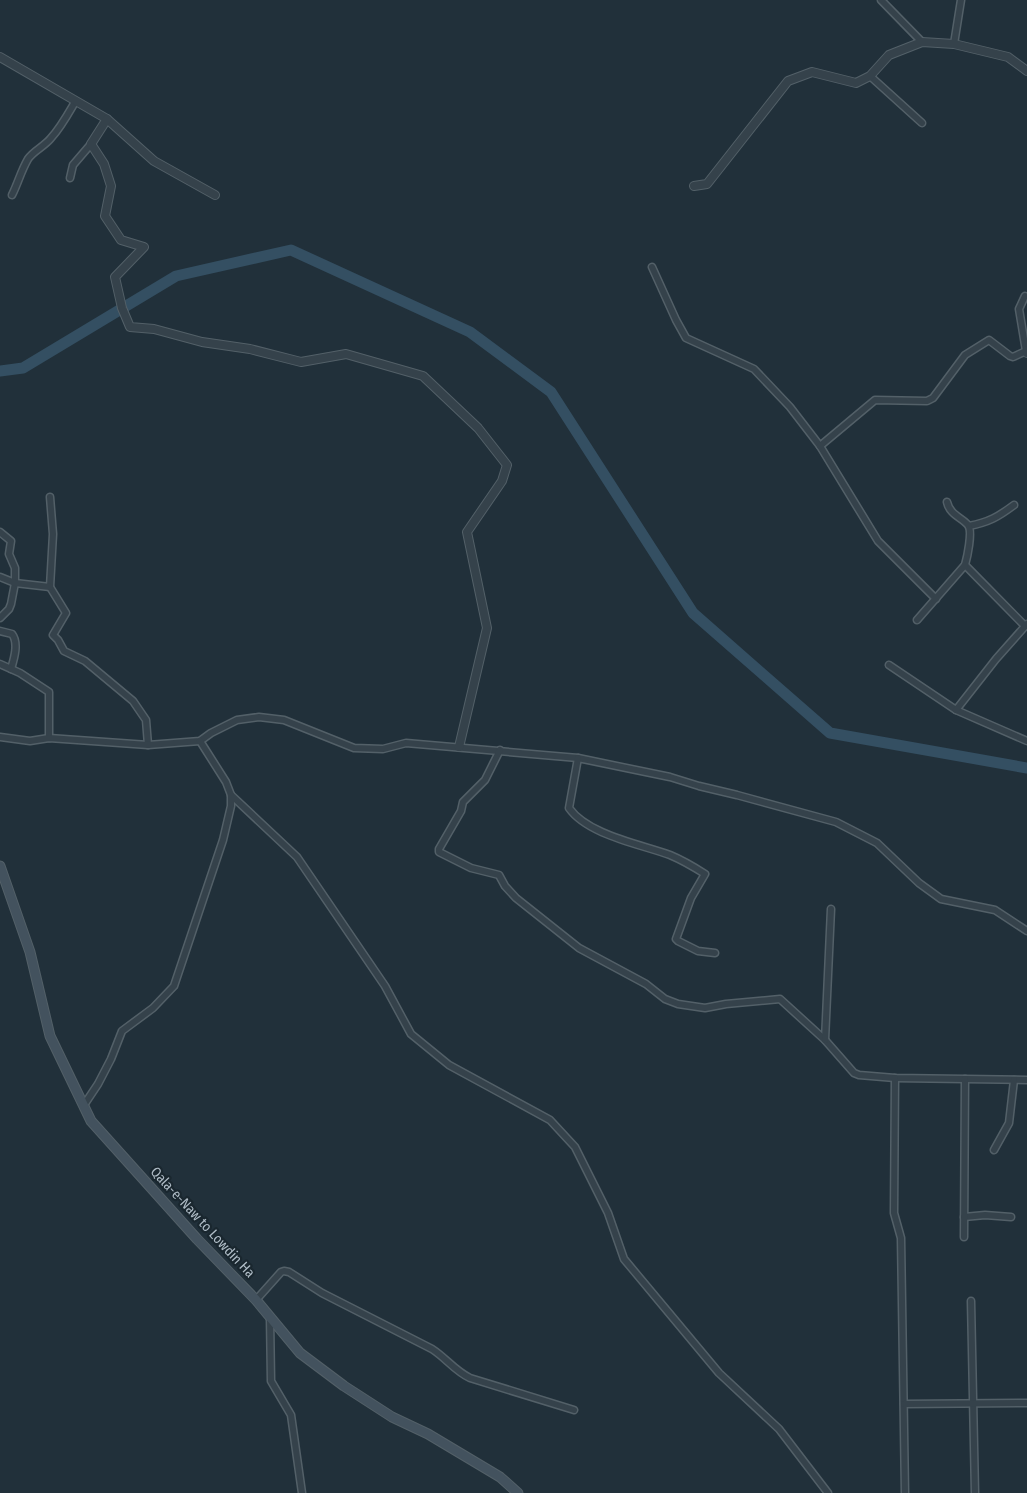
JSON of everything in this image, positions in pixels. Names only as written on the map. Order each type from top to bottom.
[{"type":"main road","name":"Qala-e-Naw to Lowdin Ha","points":[[0,866],[30,952],[50,1036],[91,1121],[197,1239],[256,1300],[300,1352],[344,1386],[392,1417],[428,1434],[500,1477],[518,1493]]},
{"type":"street","points":[[881,0],[922,42]]},
{"type":"street","points":[[954,44],[961,0]]},
{"type":"street","points":[[694,186],[707,184],[788,81],[812,72],[856,83],[870,76],[889,55],[922,42],[954,44],[1008,57],[1027,71]]},
{"type":"street","points":[[0,57],[107,119],[154,161],[215,195]]},
{"type":"street","points":[[870,76],[922,123]]},
{"type":"street","points":[[12,195],[20,179],[21,171],[29,158],[53,136],[75,102]]},
{"type":"street","points":[[70,178],[73,165],[91,144],[107,119]]},
{"type":"street","points":[[91,144],[104,164],[111,186],[105,216],[120,240],[144,247],[115,277],[122,308],[130,327],[154,330],[202,342],[250,349],[301,362],[346,354],[423,376],[478,428],[507,465],[502,481],[467,532],[487,628],[458,747]]},
{"type":"street","points":[[652,268],[686,338],[754,369],[790,406],[820,446],[878,541],[936,599]]},
{"type":"street","points":[[820,446],[875,400],[927,401],[933,398],[965,354],[989,340],[1010,356],[1027,352],[1019,309],[1025,296]]},
{"type":"street","points":[[50,497],[53,534],[50,586],[66,613],[53,635],[64,651],[85,661],[133,701],[146,720],[148,745]]},
{"type":"street","points":[[917,620],[965,565],[971,530],[969,526],[951,512],[946,502]]},
{"type":"street","points":[[969,526],[989,522],[1014,505]]},
{"type":"street","points":[[0,532],[11,541],[9,554],[15,568],[15,583],[9,609],[0,618]]},
{"type":"street","points":[[956,710],[996,659],[1026,625],[965,565]]},
{"type":"street","points":[[0,577],[15,583],[50,586]]},
{"type":"street","points":[[0,631],[12,634],[15,638],[11,669]]},
{"type":"street","points":[[0,664],[48,692],[49,738]]},
{"type":"street","points":[[889,665],[956,710],[1027,741]]},
{"type":"street","points":[[0,737],[30,741],[49,738],[148,745],[200,742],[211,733],[237,720],[259,717],[284,720],[354,748],[383,749],[406,743],[578,758],[670,777],[836,822],[878,843],[919,883],[941,899],[996,910],[1027,931]]},
{"type":"street","points":[[84,1105],[111,1059],[122,1031],[153,1008],[174,986],[223,840],[231,806],[231,795],[226,782],[200,742]]},
{"type":"street","points":[[500,750],[485,780],[464,802],[439,852],[471,868],[499,875],[505,886],[516,898],[579,948],[646,984],[665,999],[678,1004],[705,1008],[780,998],[825,1040],[858,1076],[1027,1080]]},
{"type":"street","points":[[578,758],[569,808],[575,816],[610,836],[672,856],[705,874],[691,898],[676,939],[696,950],[716,953]]},
{"type":"street","points":[[231,795],[297,857],[385,986],[411,1034],[449,1065],[550,1120],[575,1147],[608,1213],[624,1259],[719,1373],[779,1429],[828,1493]]},
{"type":"street","points":[[825,1040],[831,909]]},
{"type":"street","points":[[895,1078],[894,1213],[901,1238],[905,1493]]},
{"type":"street","points":[[964,1237],[965,1079]]},
{"type":"street","points":[[994,1150],[1008,1123],[1014,1080]]},
{"type":"street","points":[[964,1217],[986,1215],[1011,1217]]},
{"type":"street","points":[[256,1300],[281,1272],[289,1272],[322,1293],[432,1348],[460,1373],[470,1378],[574,1410]]},
{"type":"street","points":[[971,1302],[975,1493]]},
{"type":"street","points":[[270,1317],[271,1381],[291,1414],[302,1493]]},
{"type":"street","points":[[904,1404],[1027,1403]]},
{"type":"waterway","points":[[0,371],[23,368],[176,276],[291,250],[470,332],[551,392],[693,613],[830,733],[1027,768]]}]
